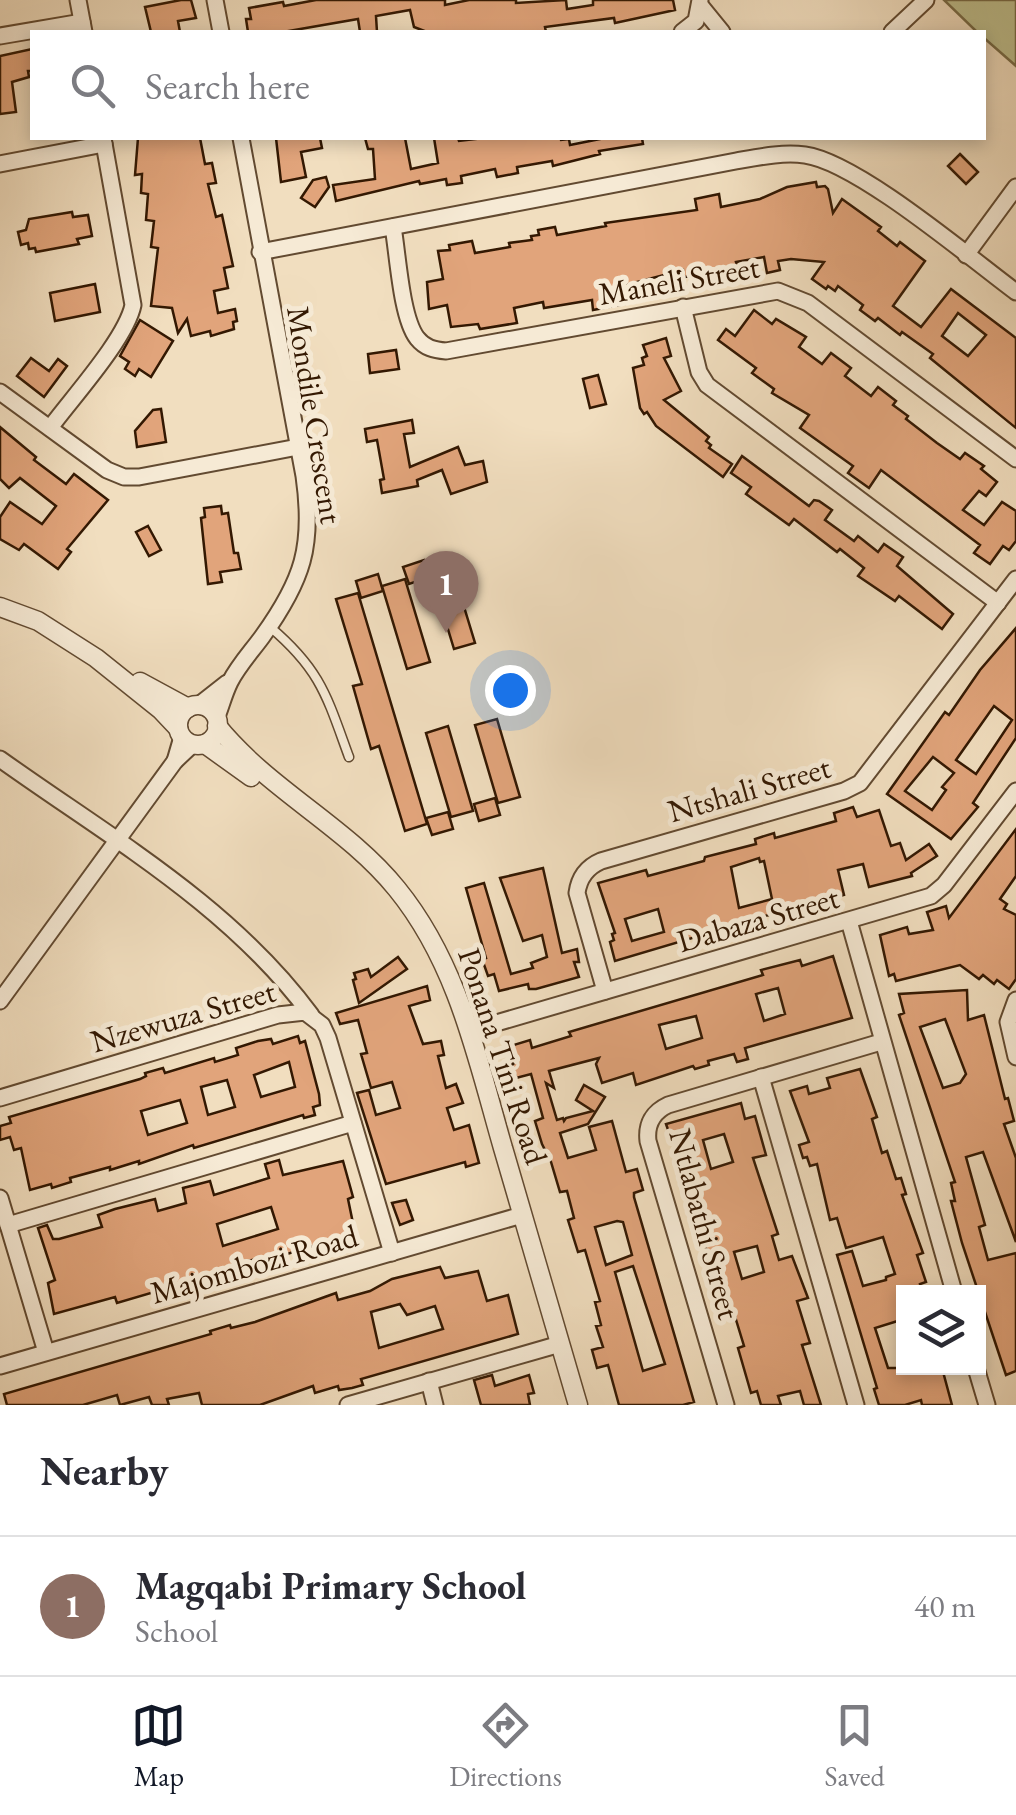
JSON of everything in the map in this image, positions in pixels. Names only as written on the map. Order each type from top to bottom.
[{"type":"street","points":[[56,30],[84,27],[78,0]]},
{"type":"street","points":[[214,0],[221,30]]},
{"type":"street","points":[[894,30],[926,0]]},
{"type":"street","points":[[685,30],[696,21],[700,3]]},
{"type":"street","points":[[700,3],[720,30]]},
{"type":"street","points":[[0,36],[30,33]]},
{"type":"street","name":"Mondile Crescent","points":[[217,722],[230,681],[296,584],[308,542],[309,511],[241,140]]},
{"type":"street","points":[[0,164],[104,141],[133,305],[117,337],[50,428]]},
{"type":"street","points":[[260,252],[736,161],[778,154],[806,155],[865,181],[1016,292]]},
{"type":"street","points":[[966,255],[1016,187]]},
{"type":"street","name":"Maneli Street","points":[[393,227],[412,328],[422,342],[436,350],[778,291],[797,297],[1016,459]]},
{"type":"street","points":[[683,307],[698,372],[707,386],[998,603]]},
{"type":"street","points":[[0,392],[107,470],[130,478],[298,447]]},
{"type":"street","name":"Ntshali Street","points":[[604,991],[577,893],[587,870],[601,861],[860,784],[1016,578]]},
{"type":"street","name":"Ponana Tini Road","points":[[0,607],[38,621],[96,658],[193,707],[210,710],[233,746],[275,785],[364,854],[396,888],[442,956],[470,1031],[578,1405]]},
{"type":"street","name":"Ponana Tini Road","points":[[96,658],[189,738],[248,775],[275,785]]},
{"type":"street","name":"Mondile Crescent","points":[[193,707],[230,681]]},
{"type":"street","points":[[0,1002],[175,761],[189,738],[182,713],[193,707]]},
{"type":"street","points":[[189,738],[214,736],[217,722]]},
{"type":"street","points":[[0,759],[214,911],[265,958],[310,1015]]},
{"type":"street","name":"Dabaza Street","points":[[470,1031],[931,896],[1016,791]]},
{"type":"street","points":[[849,922],[952,1285]]},
{"type":"street","points":[[1016,1000],[1008,1022],[1016,1057]]},
{"type":"street","name":"Nzewuza Street","points":[[0,1098],[278,1015],[310,1015],[322,1025],[328,1038],[392,1253]]},
{"type":"street","name":"Ntlabathi Street","points":[[726,1405],[648,1141],[648,1127],[656,1112],[668,1104],[881,1042]]},
{"type":"street","points":[[760,1077],[856,1405]]},
{"type":"street","points":[[8,1225],[353,1123]]},
{"type":"street","points":[[0,1198],[46,1352]]},
{"type":"street","name":"Majombozi Road","points":[[0,1366],[522,1215]]},
{"type":"street","points":[[348,1405],[560,1344]]},
{"type":"street","points":[[978,1375],[987,1405]]},
{"type":"street","points":[[429,1381],[435,1405]]},
{"type":"lane","points":[[269,626],[304,658],[320,680],[348,757]]},
{"type":"green space","points":[[944,0],[1016,0],[1016,66],[986,40],[986,30],[975,30]]},
{"type":"building","points":[[191,0],[196,18],[178,21],[180,30],[151,30],[145,7]]},
{"type":"building","points":[[316,0],[445,0],[445,5],[469,0],[566,0],[567,9],[593,5],[593,0],[673,0],[675,10],[615,23],[614,18],[545,27],[546,30],[422,30],[414,27],[410,10],[376,16],[377,30],[360,30],[358,19],[295,30],[248,30],[249,8],[283,2],[284,6]]},
{"type":"building","points":[[30,49],[29,77],[12,82],[16,112],[0,114],[0,56]]},
{"type":"building","points":[[138,140],[200,140],[205,164],[212,163],[216,183],[208,184],[216,217],[222,215],[233,266],[224,268],[228,288],[214,291],[218,313],[235,309],[234,329],[211,336],[210,331],[191,336],[187,319],[178,333],[172,308],[151,306],[158,248],[151,247],[154,221],[146,220],[148,194],[141,193],[142,174],[135,175]]},
{"type":"building","points":[[276,140],[320,140],[322,148],[301,152],[306,177],[281,182]]},
{"type":"building","points":[[366,140],[405,140],[411,169],[438,163],[434,140],[569,140],[570,145],[595,140],[642,140],[643,144],[599,151],[600,154],[553,166],[552,161],[517,167],[518,173],[497,177],[495,169],[461,176],[462,183],[447,185],[446,179],[420,184],[419,181],[336,201],[333,185],[375,179],[373,149],[368,149]]},
{"type":"building","points":[[960,154],[978,172],[966,184],[948,166]]},
{"type":"building","points":[[326,177],[329,187],[315,207],[301,198],[313,180]]},
{"type":"building","points":[[816,182],[817,187],[825,186],[833,213],[842,199],[881,227],[878,231],[897,246],[900,242],[925,261],[893,306],[921,327],[951,289],[1016,338],[1016,428],[930,358],[933,354],[878,318],[875,321],[860,310],[863,305],[838,286],[835,291],[828,286],[826,289],[812,279],[824,262],[778,261],[780,270],[767,273],[764,257],[736,262],[738,269],[714,273],[684,277],[683,270],[622,286],[625,304],[593,310],[592,300],[544,308],[543,302],[514,308],[517,323],[480,329],[478,324],[451,327],[447,305],[429,309],[427,282],[443,279],[438,251],[450,250],[449,245],[472,241],[475,253],[510,247],[509,243],[532,240],[531,236],[539,235],[538,230],[555,227],[557,235],[606,226],[605,223],[697,210],[695,199],[719,194],[721,207],[760,199],[787,187]],"holes":[[[958,313],[986,335],[968,356],[942,336]]]},
{"type":"building","points":[[72,212],[73,217],[88,215],[92,236],[77,239],[79,244],[36,252],[35,248],[29,249],[28,243],[21,245],[18,232],[26,230],[29,219]]},
{"type":"building","points":[[95,284],[100,312],[55,321],[50,293]]},
{"type":"building","points":[[754,310],[772,324],[776,319],[806,337],[799,347],[822,364],[831,353],[851,368],[845,376],[871,396],[878,387],[896,401],[893,405],[908,416],[906,419],[960,459],[965,453],[984,466],[981,469],[997,482],[986,496],[979,491],[963,510],[984,525],[1002,502],[1016,511],[1016,541],[1009,550],[1003,546],[990,564],[974,553],[980,545],[881,470],[869,488],[848,473],[853,466],[800,428],[809,415],[772,393],[774,389],[752,373],[756,368],[718,340],[726,329],[735,336]]},
{"type":"building","points":[[140,320],[173,341],[151,377],[139,369],[135,376],[125,369],[129,362],[120,356]]},
{"type":"building","points":[[666,338],[671,356],[664,358],[681,391],[664,400],[709,437],[709,448],[732,464],[723,477],[656,426],[640,408],[633,368],[644,365],[642,358],[647,356],[643,345]]},
{"type":"building","points":[[396,350],[399,369],[370,373],[368,354]]},
{"type":"building","points":[[31,358],[49,371],[58,359],[67,366],[44,397],[17,376]]},
{"type":"building","points":[[598,375],[606,404],[590,408],[583,379]]},
{"type":"building","points":[[161,409],[166,442],[137,447],[135,431],[153,410]]},
{"type":"building","points":[[412,420],[414,433],[404,434],[410,467],[458,447],[465,465],[483,461],[487,482],[451,494],[442,470],[417,480],[418,486],[382,493],[380,480],[384,479],[377,440],[367,442],[365,429]]},
{"type":"building","points":[[0,427],[66,484],[74,474],[108,500],[67,549],[71,552],[58,569],[24,544],[19,550],[0,539],[0,517],[10,502],[42,524],[56,506],[20,478],[9,488],[0,479]]},
{"type":"building","points":[[742,456],[809,506],[814,500],[832,510],[825,520],[854,541],[858,536],[878,552],[884,544],[903,557],[897,566],[953,614],[942,629],[899,596],[895,601],[858,576],[864,568],[840,549],[837,552],[794,519],[789,525],[746,494],[751,487],[731,473]]},
{"type":"building","points":[[221,506],[222,514],[228,513],[234,553],[238,553],[241,569],[220,572],[222,582],[208,584],[201,518],[205,517],[204,508]]},
{"type":"building","points":[[148,526],[161,550],[149,556],[136,532]]},
{"type":"building","points":[[424,560],[430,577],[409,584],[403,567]]},
{"type":"building","points":[[451,564],[475,643],[454,649],[430,570]]},
{"type":"building","points":[[378,574],[383,591],[361,598],[356,581]]},
{"type":"building","points":[[405,579],[430,662],[407,669],[382,586]]},
{"type":"building","points":[[358,593],[427,824],[405,831],[379,746],[371,749],[353,686],[362,684],[336,599]]},
{"type":"building","points":[[1016,628],[1016,738],[973,803],[978,807],[951,839],[887,794]],"holes":[[[994,706],[1012,720],[976,774],[956,760]],[[933,757],[954,773],[942,787],[946,790],[932,810],[905,791]]]},
{"type":"building","points":[[497,719],[520,797],[498,803],[475,725]]},
{"type":"building","points":[[448,726],[473,811],[451,817],[426,733]]},
{"type":"building","points":[[495,798],[500,815],[479,821],[474,804]]},
{"type":"building","points":[[853,807],[857,817],[879,810],[891,846],[900,843],[906,860],[929,844],[937,856],[912,876],[869,887],[863,864],[838,870],[844,895],[749,918],[615,961],[610,942],[615,933],[598,883],[646,870],[648,876],[704,861],[705,857],[756,844],[755,839],[774,833],[775,838],[836,821],[834,813]],"holes":[[[759,858],[764,861],[772,899],[739,908],[731,867]],[[658,909],[664,932],[632,941],[625,919]]]},
{"type":"building","points":[[448,812],[453,829],[432,835],[426,818]]},
{"type":"building","points":[[1016,829],[1016,876],[1000,899],[1007,904],[1004,909],[1016,915],[1016,979],[1009,989],[983,975],[979,979],[960,965],[896,981],[894,974],[889,976],[880,935],[907,927],[909,934],[933,930],[927,912],[946,906],[949,918]]},
{"type":"building","points":[[543,868],[562,953],[577,949],[579,962],[574,962],[579,977],[536,989],[529,989],[528,984],[499,991],[494,974],[488,976],[482,959],[486,958],[466,888],[484,883],[511,974],[533,968],[531,963],[547,957],[542,935],[523,941],[500,878]]},
{"type":"building","points":[[833,956],[852,1018],[745,1048],[748,1059],[737,1062],[734,1054],[636,1085],[633,1073],[602,1083],[596,1064],[599,1058],[549,1071],[554,1088],[546,1083],[557,1120],[593,1111],[576,1100],[584,1085],[605,1097],[588,1124],[560,1133],[568,1158],[596,1150],[589,1127],[612,1121],[626,1172],[637,1169],[643,1190],[634,1193],[634,1197],[694,1402],[619,1405],[608,1365],[597,1368],[592,1350],[603,1347],[596,1326],[601,1325],[595,1302],[600,1301],[585,1250],[578,1252],[568,1220],[574,1218],[567,1191],[560,1192],[535,1121],[543,1118],[531,1074],[516,1078],[507,1047],[530,1040],[532,1048],[571,1036],[569,1032],[763,975],[761,970],[800,960],[802,966]],"holes":[[[778,988],[785,1014],[764,1021],[756,994]],[[696,1016],[702,1038],[666,1049],[659,1025]],[[623,1222],[632,1255],[606,1265],[595,1227]],[[633,1266],[665,1364],[643,1371],[615,1272]]]},
{"type":"building","points":[[398,957],[407,969],[359,1003],[354,973],[368,969],[371,977]]},
{"type":"building","points":[[427,986],[430,1000],[409,1006],[423,1044],[441,1041],[444,1055],[438,1056],[446,1088],[456,1084],[463,1103],[447,1108],[454,1130],[469,1125],[479,1163],[466,1167],[465,1162],[386,1184],[357,1093],[369,1090],[376,1115],[400,1108],[392,1082],[371,1088],[361,1054],[367,1053],[358,1020],[340,1024],[336,1013]]},
{"type":"building","points":[[967,990],[968,1020],[984,1015],[1005,1099],[1008,1098],[1014,1121],[1004,1124],[1016,1158],[1016,1242],[983,1152],[966,1157],[985,1225],[979,1227],[988,1260],[1016,1253],[1016,1371],[1006,1375],[986,1315],[986,1285],[976,1285],[962,1243],[951,1201],[955,1201],[951,1183],[955,1182],[899,1015],[904,1013],[899,994]],"holes":[[[945,1019],[966,1074],[960,1083],[943,1088],[920,1027]]]},
{"type":"building","points":[[298,1036],[300,1043],[305,1041],[319,1094],[320,1105],[313,1107],[315,1115],[303,1115],[194,1148],[193,1145],[139,1164],[70,1178],[71,1182],[52,1188],[51,1184],[30,1190],[21,1148],[14,1150],[10,1137],[0,1140],[0,1126],[11,1123],[9,1117],[140,1079],[145,1073],[163,1068],[165,1073],[238,1055],[236,1048],[258,1041],[271,1039],[273,1044]],"holes":[[[289,1062],[295,1087],[261,1097],[254,1075]],[[227,1080],[235,1107],[208,1115],[201,1087]],[[180,1100],[187,1123],[148,1135],[141,1111]]]},
{"type":"building","points":[[860,1069],[877,1117],[872,1119],[882,1153],[887,1151],[896,1179],[901,1178],[906,1194],[902,1195],[923,1253],[917,1255],[926,1282],[896,1285],[896,1321],[875,1328],[888,1368],[896,1368],[896,1375],[944,1375],[952,1405],[922,1405],[921,1400],[905,1405],[879,1405],[837,1255],[852,1251],[863,1286],[895,1274],[883,1237],[846,1248],[837,1218],[830,1220],[817,1164],[810,1166],[807,1157],[803,1158],[799,1145],[809,1142],[790,1091],[807,1086],[809,1094],[830,1088],[827,1078]]},
{"type":"building","points":[[741,1103],[745,1119],[755,1116],[766,1155],[753,1158],[778,1234],[772,1236],[779,1260],[792,1256],[808,1298],[797,1301],[810,1343],[802,1345],[821,1405],[804,1405],[800,1391],[778,1396],[781,1405],[761,1405],[757,1391],[751,1393],[738,1348],[744,1346],[733,1310],[728,1311],[723,1294],[717,1295],[688,1172],[681,1167],[666,1124]],"holes":[[[724,1134],[733,1162],[711,1169],[703,1140]],[[757,1246],[764,1272],[742,1279],[734,1252]]]},
{"type":"building","points":[[279,1160],[283,1175],[343,1161],[353,1197],[348,1199],[355,1233],[284,1255],[283,1252],[244,1262],[245,1266],[184,1280],[185,1283],[117,1303],[115,1297],[54,1314],[48,1283],[55,1280],[38,1228],[47,1225],[53,1239],[59,1239],[102,1227],[98,1215],[115,1209],[155,1199],[158,1211],[186,1203],[183,1188],[210,1181],[214,1195],[269,1178],[265,1164]],"holes":[[[271,1207],[278,1229],[223,1246],[217,1224]]]},
{"type":"building","points":[[406,1200],[413,1220],[400,1225],[392,1203]]},
{"type":"building","points":[[440,1267],[445,1278],[478,1271],[487,1301],[508,1295],[518,1334],[361,1379],[363,1385],[339,1390],[338,1386],[315,1393],[313,1386],[260,1405],[202,1405],[199,1393],[167,1399],[169,1405],[152,1405],[149,1397],[120,1405],[117,1395],[83,1405],[7,1405],[4,1394],[211,1334],[210,1331],[230,1325],[231,1328],[255,1322],[336,1293],[338,1300],[370,1291],[392,1279]],"holes":[[[400,1304],[407,1315],[435,1306],[443,1329],[379,1348],[371,1312]]]},
{"type":"building","points":[[492,1375],[495,1386],[529,1375],[534,1393],[528,1394],[530,1405],[481,1405],[474,1380]]},
{"type":"place","name":"Magqabi Primary School","points":[[446,633]]}]
